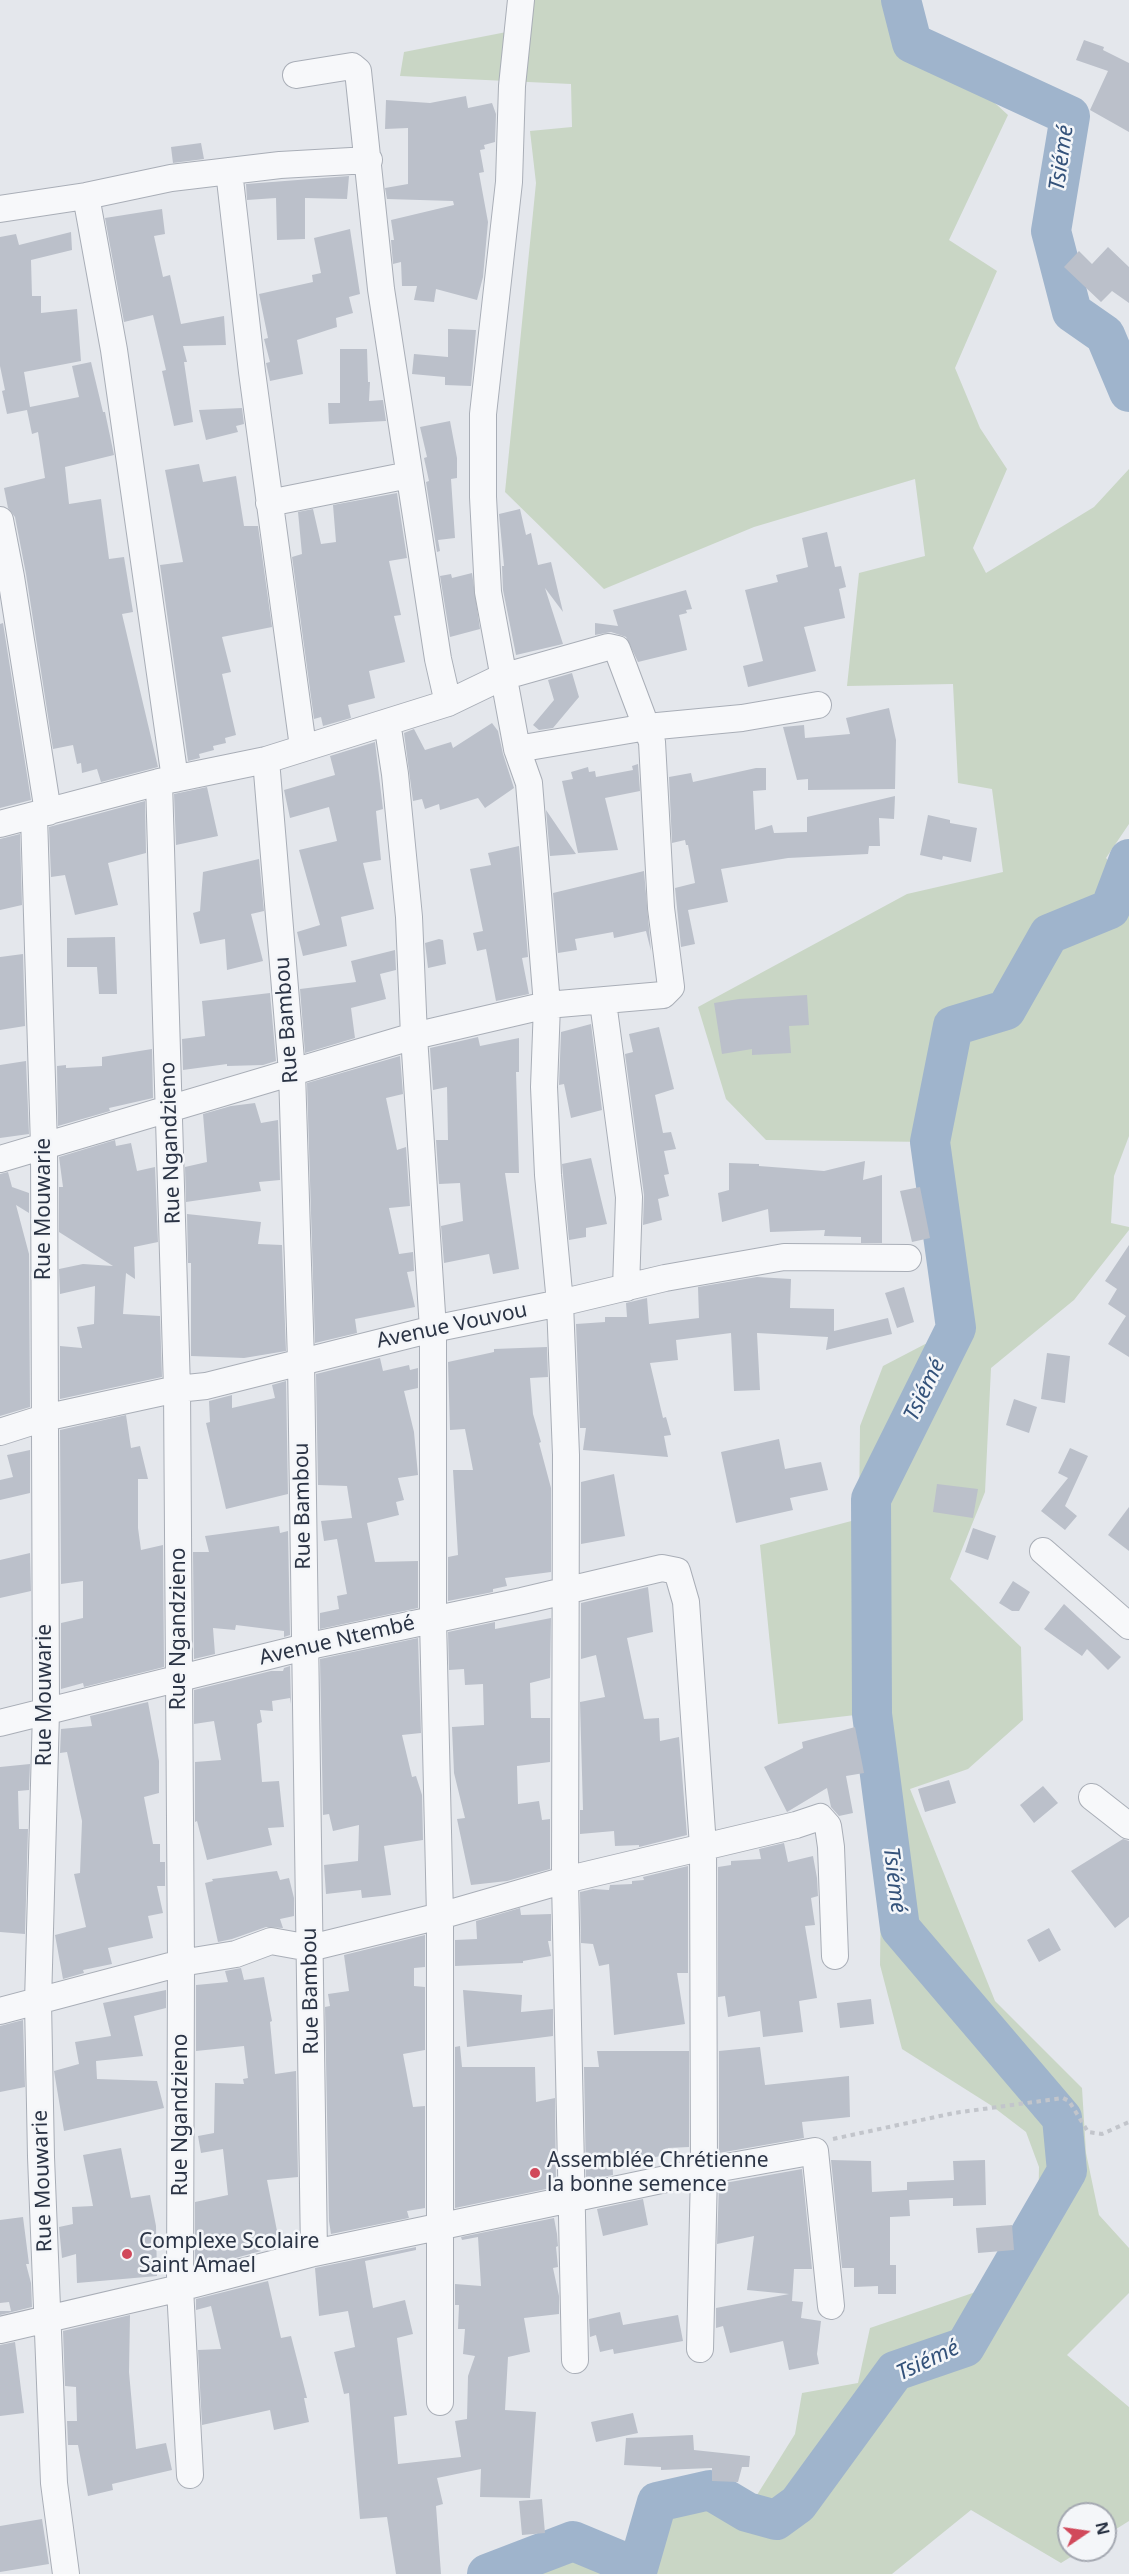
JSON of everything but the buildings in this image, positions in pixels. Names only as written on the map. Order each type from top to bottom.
[{"type":"street","points":[[521,0],[512,86],[509,182],[483,414],[483,497],[488,592],[517,749],[529,783],[547,1005],[544,1087],[548,1175],[560,1303],[566,1455],[565,1880],[575,2360]]},
{"type":"street","points":[[296,75],[356,67],[369,160],[381,289],[438,659],[448,703]]},
{"type":"street","points":[[0,209],[86,196],[171,178],[369,160]]},
{"type":"street","points":[[229,171],[252,372],[303,747]]},
{"type":"street","name":"Rue Ngandzieno","points":[[86,196],[114,350],[167,780],[170,1109],[177,1389],[181,1963],[180,2288],[190,2475]]},
{"type":"street","points":[[269,503],[409,475]]},
{"type":"street","name":"Rue Mouwarie","points":[[0,520],[12,577],[41,814],[46,1712],[38,2002],[41,2157],[54,2483],[66,2574]]},
{"type":"street","points":[[0,824],[167,780],[266,760],[448,703],[502,677],[608,647],[617,649],[652,742],[661,908],[671,987],[663,995],[603,1002],[547,1005],[414,1036],[0,1159]]},
{"type":"street","points":[[517,749],[646,727],[742,718],[818,705]]},
{"type":"street","points":[[387,722],[395,774],[409,917],[414,1036],[433,1329],[433,1620],[440,1916],[438,2227],[440,2402]]},
{"type":"street","name":"Rue Bambou","points":[[266,760],[292,1072],[301,1361],[314,2253]]},
{"type":"street","points":[[603,1002],[629,1197],[626,1288]]},
{"type":"street","name":"Avenue Vouvou","points":[[0,1431],[44,1418],[177,1389],[207,1386],[433,1329],[560,1303],[665,1278],[784,1257],[908,1258]]},
{"type":"street","points":[[1043,1551],[1129,1626]]},
{"type":"street","name":"Avenue Ntembé","points":[[0,1724],[304,1647],[662,1568],[676,1571],[686,1602],[703,1846]]},
{"type":"street","points":[[1092,1797],[1129,1826]]},
{"type":"street","points":[[0,2011],[181,1963],[236,1954],[271,1941],[310,1948],[440,1916],[565,1880],[796,1825],[820,1817],[828,1826],[831,1847],[835,1956]]},
{"type":"street","points":[[700,2349],[704,2171],[703,1846]]},
{"type":"street","points":[[0,2330],[180,2288],[314,2253],[704,2171],[815,2151],[831,2306]]},
{"type":"path","points":[[815,2151],[827,2140],[954,2113],[1063,2098],[1069,2101],[1088,2132],[1102,2134],[1129,2122]]},
{"type":"green space","points":[[528,0],[918,0],[906,22],[1008,115],[949,240],[997,271],[955,368],[980,428],[1007,469],[973,548],[986,573],[1094,507],[1129,469],[1129,824],[1106,858],[1129,885],[1129,1136],[1114,1176],[1111,1223],[1129,1227],[1129,1230],[1074,1300],[991,1368],[985,1492],[950,1579],[1021,1647],[1023,1720],[968,1769],[910,1789],[995,2001],[1082,2088],[1086,2153],[1099,2215],[1129,2248],[1129,2293],[1067,2355],[1129,2407],[1129,2521],[1117,2528],[1117,2502],[1057,2502],[1057,2561],[971,2510],[892,2574],[487,2574],[573,2541],[638,2568],[657,2502],[710,2490],[747,2511],[795,2434],[802,2393],[858,2383],[870,2328],[1002,2283],[1038,2222],[1039,2167],[1026,2132],[992,2106],[902,2049],[880,1965],[881,1895],[864,1714],[778,1724],[760,1545],[859,1519],[860,1426],[883,1366],[956,1328],[930,1142],[766,1140],[726,1099],[698,1007],[907,894],[1003,872],[992,789],[958,783],[953,684],[847,686],[859,573],[925,556],[915,479],[754,527],[604,589],[505,492],[536,183],[530,131],[572,127],[571,84],[400,76],[404,52],[527,28]]},
{"type":"waterway","name":"Tsiémé","points":[[901,0],[912,43],[1070,116],[1051,231],[1072,312],[1105,335],[1129,392]]},
{"type":"waterway","name":"Tsiémé","points":[[487,2574],[573,2541],[638,2568],[657,2502],[710,2490],[747,2512],[776,2520],[798,2504],[895,2371],[965,2347],[1067,2171],[1062,2118],[900,1928],[872,1714],[871,1499],[956,1328],[930,1142],[953,1026],[1006,1010],[1049,934],[1110,909],[1129,859]]},
{"type":"place","name":"Assemblée Chrétienne la bonne semence","points":[[535,2173]]},
{"type":"place","name":"Complexe Scolaire Saint Amael","points":[[127,2254]]}]
